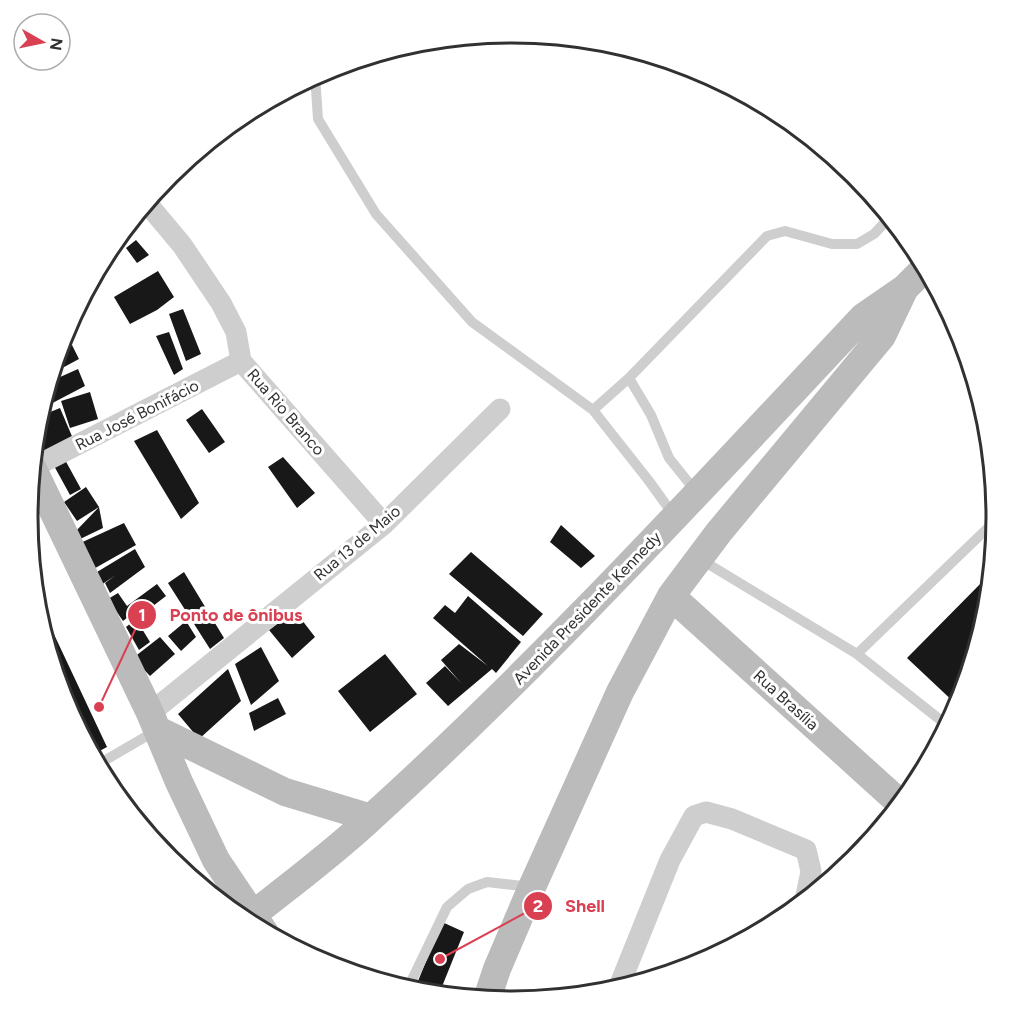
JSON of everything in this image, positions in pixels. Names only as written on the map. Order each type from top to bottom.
[{"type":"street","name":"Rua Rio Branco","points":[[151,208],[182,245],[221,303],[236,332],[241,361],[384,524]]},
{"type":"street","name":"Avenida Presidente Kennedy","points":[[259,919],[371,818],[546,653],[863,317],[905,288],[919,274]]},
{"type":"street","name":"Avenida Presidente Kennedy","points":[[489,991],[532,887],[620,693],[671,596],[718,532],[882,336],[905,288]]},
{"type":"street","name":"Rua José Bonifácio","points":[[41,463],[241,361]]},
{"type":"street","name":"Rua 13 de Maio","points":[[154,722],[384,524],[500,409]]},
{"type":"street","points":[[39,483],[154,722],[216,860],[247,911]]},
{"type":"street","name":"Rua Brasília","points":[[671,596],[894,798]]},
{"type":"street","points":[[154,722],[285,792],[371,818]]},
{"type":"street","points":[[623,978],[670,861],[694,816],[706,812],[732,819],[806,850],[811,871],[808,888]]},
{"type":"lane","points":[[316,85],[318,119],[376,214],[472,322],[593,410],[650,481],[675,518]]},
{"type":"lane","points":[[593,410],[629,378],[766,236],[785,231],[832,244],[857,244],[874,234],[884,223]]},
{"type":"lane","points":[[629,378],[651,415],[669,458],[698,493]]},
{"type":"lane","points":[[857,654],[986,530]]},
{"type":"lane","points":[[699,558],[857,654],[941,720]]},
{"type":"lane","points":[[104,760],[154,722]]},
{"type":"lane","points":[[412,980],[447,907],[468,889],[487,882],[532,887]]},
{"type":"building","points":[[136,240],[149,255],[137,263],[126,248]]},
{"type":"building","points":[[158,271],[174,297],[157,310],[130,324],[114,297]]},
{"type":"building","points":[[183,309],[201,354],[186,361],[169,314]]},
{"type":"building","points":[[169,332],[183,369],[174,375],[156,336]]},
{"type":"building","points":[[72,345],[79,359],[62,368],[63,364]]},
{"type":"building","points":[[78,369],[85,386],[52,403],[59,378]]},
{"type":"building","points":[[90,392],[98,419],[70,428],[61,401]]},
{"type":"building","points":[[60,408],[74,441],[42,454],[47,424],[50,412]]},
{"type":"building","points":[[202,409],[225,442],[209,453],[186,420]]},
{"type":"building","points":[[157,430],[199,503],[181,519],[134,441]]},
{"type":"building","points":[[283,457],[315,493],[297,508],[268,467]]},
{"type":"building","points":[[64,458],[81,489],[70,495],[53,464]]},
{"type":"building","points":[[86,487],[99,507],[77,521],[64,502]]},
{"type":"building","points":[[99,507],[103,528],[76,541],[74,533]]},
{"type":"building","points":[[124,523],[136,545],[90,571],[76,545]]},
{"type":"building","points":[[561,525],[595,556],[581,568],[550,542]]},
{"type":"building","points":[[135,549],[145,567],[110,593],[105,583],[116,575],[101,585],[97,572]]},
{"type":"building","points":[[471,552],[543,614],[523,636],[449,574]]},
{"type":"building","points":[[184,572],[224,638],[210,649],[168,583]]},
{"type":"building","points":[[981,583],[970,640],[950,699],[907,658]]},
{"type":"building","points":[[157,584],[166,596],[136,619],[132,614],[123,621],[108,599],[118,593],[127,606]]},
{"type":"building","points":[[468,596],[521,642],[496,673],[492,669],[448,706],[426,683],[445,666],[461,683],[441,660],[459,644],[488,666],[433,618],[445,605],[455,613]]},
{"type":"building","points":[[295,611],[315,637],[292,658],[269,630]]},
{"type":"building","points":[[136,619],[150,642],[139,650],[126,627]]},
{"type":"building","points":[[186,621],[196,637],[181,651],[168,636]]},
{"type":"building","points":[[51,629],[107,747],[99,751],[86,727],[63,670]]},
{"type":"building","points":[[160,637],[175,654],[150,676],[133,658]]},
{"type":"building","points":[[261,647],[279,681],[251,705],[235,664]]},
{"type":"building","points":[[385,654],[417,694],[370,732],[338,691]]},
{"type":"building","points":[[228,669],[241,701],[199,739],[178,714]]},
{"type":"building","points":[[278,698],[286,714],[254,731],[249,713]]},
{"type":"building","points":[[442,922],[464,932],[442,986],[418,982]]},
{"type":"place","name":"Ponto de ônibus","points":[[99,707]]},
{"type":"place","name":"Shell","points":[[440,959]]}]
